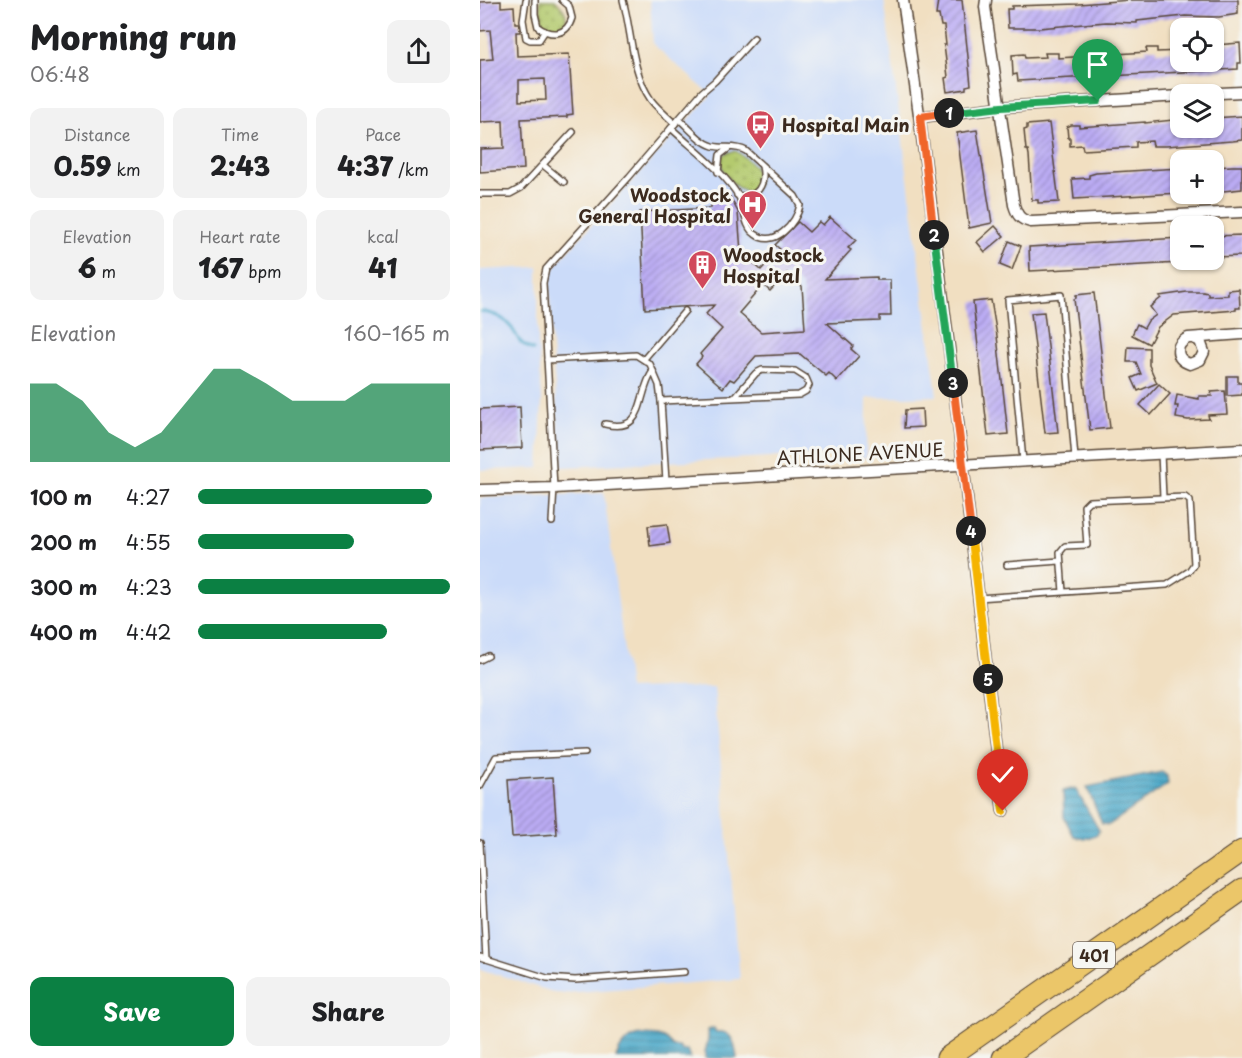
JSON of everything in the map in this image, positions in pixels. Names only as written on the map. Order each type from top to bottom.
[{"type":"highway","name":"401","points":[[947,1058],[1242,852]]},
{"type":"highway","name":"401","points":[[1003,1058],[1242,890]]},
{"type":"street","points":[[903,0],[920,117],[963,464],[1003,811]]},
{"type":"street","points":[[986,0],[1014,205],[1021,219],[1031,222],[1242,212]]},
{"type":"street","points":[[1224,93],[1242,92]]},
{"type":"street","points":[[920,117],[1001,107],[1170,97]]},
{"type":"street","points":[[1193,338],[1242,334]]},
{"type":"street","name":"ATHLONE AVENUE","points":[[480,490],[554,488],[1242,449]]},
{"type":"lane","points":[[526,0],[523,20],[526,38],[539,40],[545,31]]},
{"type":"lane","points":[[535,0],[535,20],[538,27],[555,34],[570,24],[572,12],[562,0]]},
{"type":"lane","points":[[624,2],[636,63],[642,83],[653,103],[675,124],[737,195],[748,227],[761,238],[771,239],[782,233],[798,215],[800,205],[798,200],[742,148],[707,144],[675,124]]},
{"type":"lane","points":[[552,522],[554,488],[543,284],[546,269],[702,92],[754,38]]},
{"type":"lane","points":[[480,194],[510,194],[521,188],[573,132]]},
{"type":"lane","points":[[718,173],[720,155],[731,147]]},
{"type":"lane","points":[[543,165],[564,182]]},
{"type":"lane","points":[[737,195],[747,197],[760,189],[763,179],[761,165]]},
{"type":"lane","points":[[1023,461],[1008,300],[1061,295],[1075,458]]},
{"type":"lane","points":[[644,359],[686,311]]},
{"type":"lane","points":[[547,360],[636,355],[650,364],[659,385],[666,481]]},
{"type":"lane","points":[[661,401],[799,395],[806,391],[809,385],[806,378],[795,371],[762,370],[756,373],[735,397]]},
{"type":"lane","points":[[605,424],[612,426],[628,424],[634,420],[646,382],[653,371]]},
{"type":"lane","points":[[1161,453],[1163,497]]},
{"type":"lane","points":[[978,598],[1167,585],[1189,572],[1194,564],[1190,501],[1185,497],[1163,497],[1089,501],[1084,506],[1087,545],[1065,546],[1060,552],[1063,592]]},
{"type":"lane","points":[[1007,565],[1060,561]]},
{"type":"lane","points":[[480,660],[488,656]]},
{"type":"lane","points":[[480,786],[496,757],[585,753]]},
{"type":"lane","points":[[480,844],[483,958],[547,978],[566,979],[684,972]]},
{"type":"shaded area","name":"Woodstock General Hospital","points":[[650,0],[884,0],[937,396],[867,398],[866,459],[860,455],[791,456],[561,467],[552,346],[549,283],[551,273],[558,262],[711,95],[653,44]]},
{"type":"shaded area","points":[[538,267],[538,341],[542,399],[539,468],[480,470],[480,270]]},
{"type":"shaded area","points":[[604,493],[629,689],[714,687],[740,979],[564,993],[553,992],[480,969],[480,498]]},
{"type":"green space","points":[[540,0],[555,0],[561,6],[566,16],[563,27],[555,30],[546,28],[543,24]]},
{"type":"green space","points":[[736,151],[749,161],[758,174],[757,185],[749,192],[742,190],[729,179],[721,164],[722,157]]},
{"type":"water","points":[[1162,772],[1167,776],[1168,784],[1109,825],[1102,824],[1087,787]]},
{"type":"water","points":[[1075,788],[1099,830],[1097,835],[1084,839],[1074,836],[1064,817],[1063,791]]},
{"type":"water","points":[[714,1028],[716,1032],[730,1036],[737,1058],[705,1058],[708,1030]]},
{"type":"water","points":[[641,1035],[663,1038],[673,1047],[679,1047],[683,1051],[687,1050],[690,1058],[616,1058],[625,1043]]},
{"type":"building","points":[[938,0],[962,0],[971,85],[966,86],[966,89],[947,92],[945,78],[948,77],[944,45],[946,45],[944,26],[941,26],[939,15],[936,15]]},
{"type":"building","points":[[1130,0],[1238,0],[1238,14],[1219,17],[1185,16],[1137,21],[1137,23],[1106,22],[1039,28],[1008,28],[1007,9],[1012,9],[1012,6]]},
{"type":"building","points":[[501,1],[501,7],[514,6],[515,23],[519,23],[520,32],[516,32],[517,56],[569,54],[573,114],[567,117],[521,119],[524,169],[480,172],[480,149],[504,148],[503,121],[480,122],[480,60],[493,59],[490,30],[480,31],[480,2]],"holes":[[[545,79],[546,100],[519,101],[519,80]]]},
{"type":"building","points":[[1240,43],[1241,63],[1238,63],[1238,69],[1224,70],[1224,44]]},
{"type":"building","points":[[1146,48],[1157,48],[1157,52],[1170,51],[1170,72],[1183,72],[1018,81],[1017,74],[1013,75],[1012,55],[1024,54],[1025,58],[1046,57],[1045,53],[1058,53],[1058,58],[1105,55],[1104,51],[1116,50],[1116,54],[1147,52]]},
{"type":"building","points":[[1242,116],[1242,140],[1166,146],[1153,146],[1152,141],[1136,142],[1136,147],[1083,150],[1082,145],[1070,146],[1070,138],[1068,138],[1067,127],[1071,125],[1079,125],[1079,127],[1170,120],[1170,138],[1224,138],[1224,117]]},
{"type":"building","points":[[1049,123],[1059,202],[1038,203],[1038,200],[1032,200],[1029,155],[1026,150],[1024,130],[1027,129],[1027,125]]},
{"type":"building","points":[[977,130],[992,223],[969,228],[957,133]]},
{"type":"building","points":[[1242,166],[1242,189],[1224,191],[1224,167]]},
{"type":"building","points":[[1170,169],[1170,194],[1074,199],[1072,179],[1089,178],[1089,175]]},
{"type":"building","name":"Woodstock Hospital","points":[[728,193],[738,212],[741,252],[761,270],[780,249],[775,245],[798,222],[809,232],[819,222],[823,225],[830,217],[856,240],[848,248],[851,250],[825,279],[877,277],[877,280],[890,280],[891,316],[880,316],[880,321],[827,323],[853,346],[851,349],[859,356],[837,381],[829,373],[826,376],[800,354],[756,356],[734,381],[730,379],[723,388],[696,364],[702,357],[700,354],[722,329],[706,314],[714,305],[645,309],[640,212],[711,208],[711,194]],"holes":[[[787,273],[802,286],[805,329],[761,332],[739,313],[763,285],[770,291]]]},
{"type":"building","points":[[995,226],[1004,236],[985,252],[977,242]]},
{"type":"building","points":[[1242,235],[1242,256],[1224,257],[1224,236]]},
{"type":"building","points":[[1170,239],[1170,264],[1030,271],[1029,247]]},
{"type":"building","points":[[1009,241],[1021,246],[1012,270],[1000,265]]},
{"type":"building","points":[[1239,289],[1240,308],[1236,310],[1174,315],[1158,327],[1149,344],[1132,335],[1137,324],[1144,328],[1148,321],[1156,315],[1150,307],[1161,298],[1159,296],[1187,292],[1203,292],[1208,293],[1208,296],[1228,295],[1228,290]]},
{"type":"building","points":[[1094,293],[1110,428],[1090,430],[1074,299],[1076,295]]},
{"type":"building","points":[[991,300],[1008,434],[988,436],[973,302]]},
{"type":"building","points":[[1044,312],[1058,432],[1045,433],[1031,313]]},
{"type":"building","points":[[1128,347],[1149,348],[1149,365],[1157,383],[1138,391],[1132,378],[1141,374],[1136,362],[1127,362]]},
{"type":"building","points":[[1227,376],[1238,376],[1238,383],[1242,383],[1242,395],[1227,396]]},
{"type":"building","points":[[1159,384],[1170,394],[1151,415],[1140,405]]},
{"type":"building","points":[[1225,391],[1227,414],[1208,415],[1209,419],[1176,418],[1177,395],[1199,399],[1199,396],[1212,396],[1211,392]]},
{"type":"building","points":[[520,407],[522,448],[480,450],[480,409]]},
{"type":"building","points":[[922,409],[923,427],[904,428],[905,410]]},
{"type":"building","points":[[667,524],[670,543],[650,546],[648,526]]},
{"type":"building","points":[[553,777],[557,834],[512,837],[508,780]]},
{"type":"waterway","points":[[481,311],[504,320],[519,340],[533,350]]},
{"type":"place","name":"Hospital Main","points":[[761,150]]},
{"type":"place","name":"Woodstock General Hospital","points":[[752,230]]},
{"type":"place","name":"Woodstock Hospital","points":[[702,290]]},
{"type":"route","points":[[1003,811],[920,117],[1001,107],[1098,101]]}]
